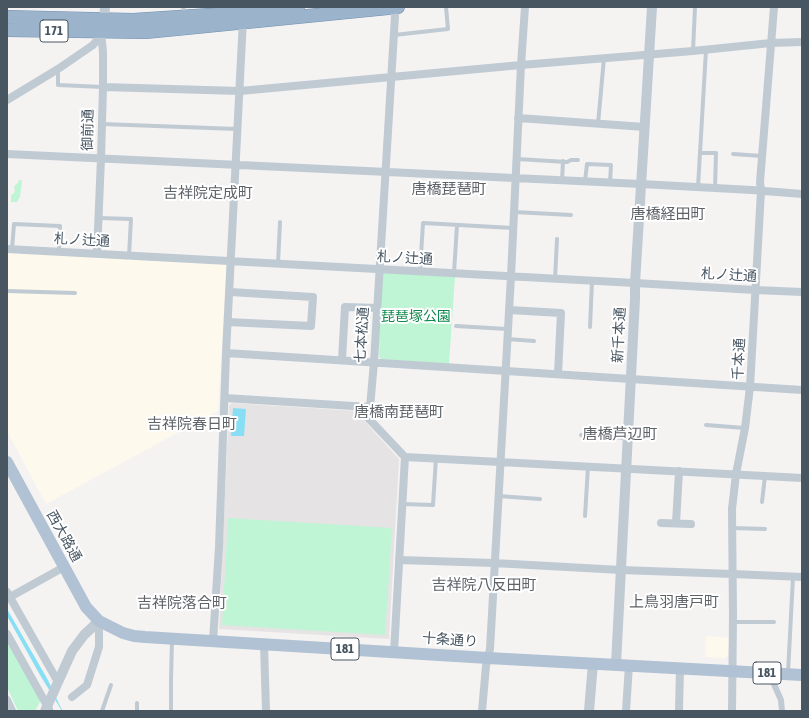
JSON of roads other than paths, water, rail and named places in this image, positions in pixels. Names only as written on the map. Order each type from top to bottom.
[{"type":"highway","name":"171","points":[[7,17],[133,20],[184,12],[223,11],[240,20],[298,7]]},
{"type":"highway","name":"171","points":[[7,30],[103,19],[146,32],[240,20],[398,7]]},
{"type":"main road","name":"西大路通","points":[[7,462],[86,607],[99,622]]},
{"type":"main road","name":"十条通り","points":[[99,622],[134,636],[172,639],[802,675]]},
{"type":"street","name":"七本松通","points":[[392,7],[395,16],[392,78],[369,419],[405,457]]},
{"type":"street","points":[[482,711],[486,666],[490,649],[525,7]]},
{"type":"street","name":"新千本通","points":[[616,664],[635,283],[652,7]]},
{"type":"street","name":"千本通","points":[[732,711],[732,509],[750,387],[761,191],[760,182],[774,7]]},
{"type":"street","points":[[7,100],[58,69],[93,45],[98,39],[103,19]]},
{"type":"street","name":"御前通","points":[[97,254],[102,158],[103,19]]},
{"type":"street","points":[[213,641],[219,547],[226,353],[240,91],[240,20]]},
{"type":"street","points":[[103,87],[240,91],[771,43],[802,42]]},
{"type":"street","points":[[518,118],[645,126]]},
{"type":"street","points":[[7,154],[641,184],[802,194]]},
{"type":"street","name":"札ノ辻通","points":[[10,249],[802,292]]},
{"type":"street","points":[[228,322],[311,326],[313,297],[230,292]]},
{"type":"street","points":[[342,360],[345,307],[377,308]]},
{"type":"street","points":[[509,310],[560,313],[558,374]]},
{"type":"street","points":[[226,353],[802,390]]},
{"type":"street","points":[[225,398],[369,407]]},
{"type":"street","points":[[394,652],[405,457],[802,478]]},
{"type":"street","points":[[676,523],[679,471]]},
{"type":"street","points":[[661,523],[691,524]]},
{"type":"street","points":[[399,560],[802,577]]},
{"type":"street","points":[[58,683],[8,594],[64,567]]},
{"type":"street","points":[[48,708],[76,644],[99,622]]},
{"type":"street","points":[[72,697],[87,685],[99,647],[99,622]]},
{"type":"street","points":[[7,634],[48,708]]},
{"type":"street","points":[[264,644],[266,711]]},
{"type":"street","points":[[589,711],[593,663]]},
{"type":"street","points":[[626,711],[629,665]]},
{"type":"street","points":[[679,711],[680,668]]},
{"type":"street","points":[[769,673],[781,700],[782,711]]},
{"type":"street","points":[[7,700],[12,711]]},
{"type":"lane","points":[[394,35],[448,29],[446,7]]},
{"type":"lane","points":[[693,51],[695,7]]},
{"type":"lane","points":[[698,188],[706,50]]},
{"type":"lane","points":[[598,124],[604,58]]},
{"type":"lane","points":[[58,69],[58,85],[103,87]]},
{"type":"lane","points":[[102,124],[237,128]]},
{"type":"lane","points":[[700,152],[716,153],[715,189]]},
{"type":"lane","points":[[733,154],[762,156]]},
{"type":"lane","points":[[516,159],[563,161],[578,160]]},
{"type":"lane","points":[[562,181],[563,161]]},
{"type":"lane","points":[[585,182],[587,164],[611,165],[610,183]]},
{"type":"lane","points":[[514,212],[571,215]]},
{"type":"lane","points":[[98,218],[131,219],[129,255]]},
{"type":"lane","points":[[278,264],[280,222]]},
{"type":"lane","points":[[420,272],[423,223],[513,228]]},
{"type":"lane","points":[[10,249],[14,224],[60,226],[59,251]]},
{"type":"lane","points":[[454,273],[457,225]]},
{"type":"lane","points":[[555,279],[557,239]]},
{"type":"lane","points":[[590,327],[592,280]]},
{"type":"lane","points":[[7,291],[75,293]]},
{"type":"lane","points":[[456,326],[508,329]]},
{"type":"lane","points":[[507,339],[534,341]]},
{"type":"lane","points":[[706,425],[744,428]]},
{"type":"lane","points":[[581,435],[628,438]]},
{"type":"lane","points":[[402,504],[433,505],[436,458]]},
{"type":"lane","points":[[585,516],[588,466]]},
{"type":"lane","points":[[762,502],[765,476]]},
{"type":"lane","points":[[498,496],[540,499]]},
{"type":"lane","points":[[732,528],[765,529]]},
{"type":"lane","points":[[788,674],[793,577]]},
{"type":"lane","points":[[732,622],[774,622]]},
{"type":"lane","points":[[171,711],[172,639]]},
{"type":"lane","points":[[102,711],[111,685]]},
{"type":"lane","points":[[137,703],[137,711]]},
{"type":"water","points":[[233,408],[246,409],[244,436],[231,436]]},
{"type":"water","points":[[7,609],[48,680],[63,711],[40,675],[7,616]]},
{"type":"district","name":"唐橋琵琶町","points":[[449,189]]},
{"type":"district","name":"吉祥院定成町","points":[[208,193]]},
{"type":"district","name":"唐橋経田町","points":[[668,214]]},
{"type":"district","name":"唐橋南琵琶町","points":[[399,412]]},
{"type":"district","name":"吉祥院春日町","points":[[192,424]]},
{"type":"district","name":"唐橋芦辺町","points":[[620,434]]},
{"type":"district","name":"吉祥院八反田町","points":[[484,585]]},
{"type":"district","name":"上鳥羽唐戸町","points":[[674,602]]},
{"type":"district","name":"吉祥院落合町","points":[[182,603]]},
{"type":"park label","name":"琵琶塚公園","points":[[416,317]]}]
